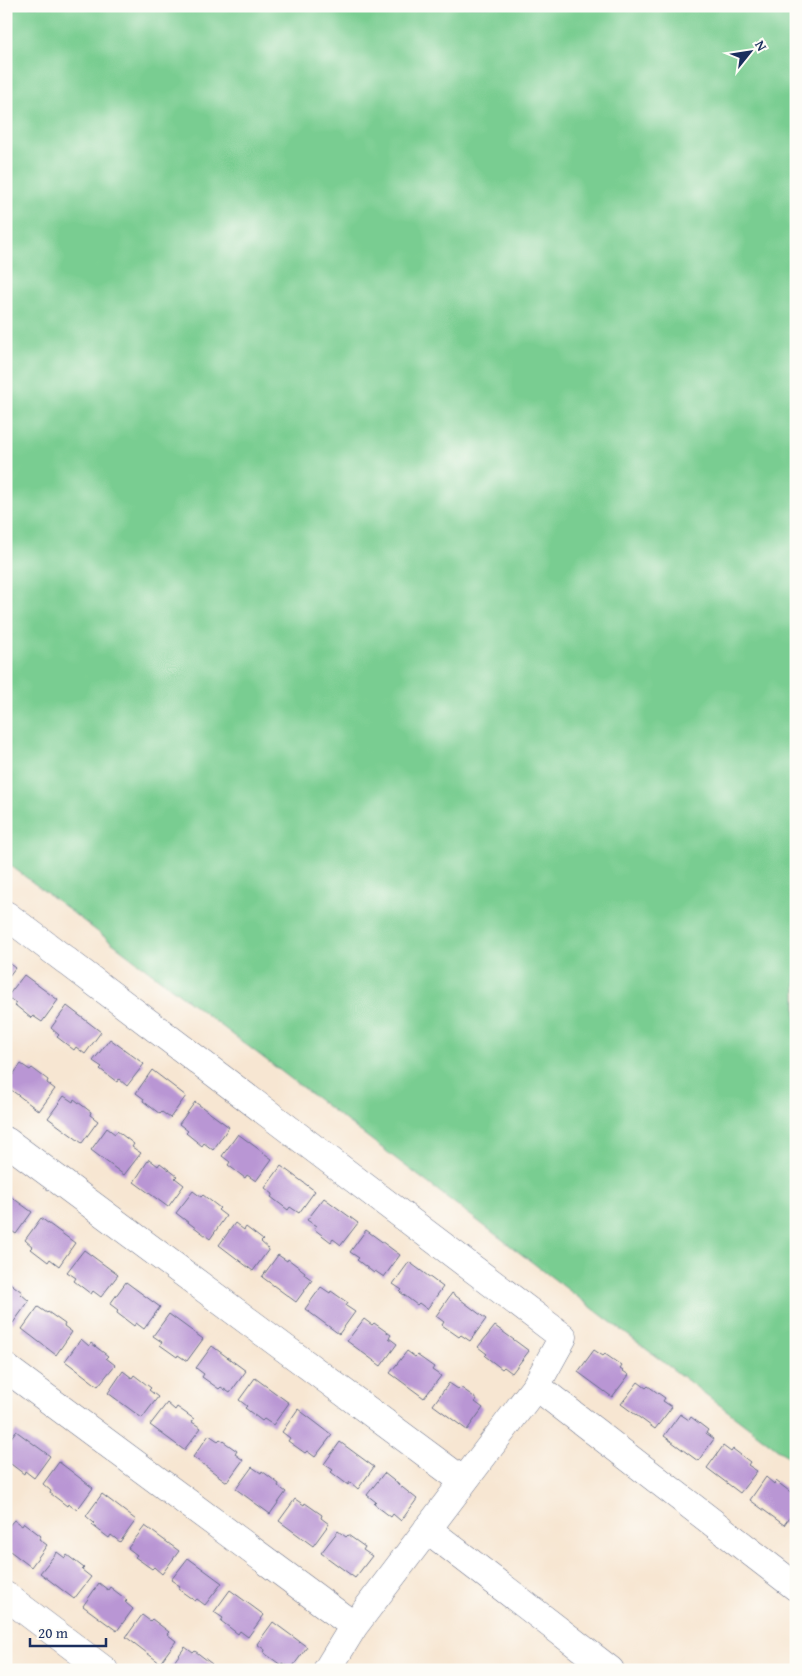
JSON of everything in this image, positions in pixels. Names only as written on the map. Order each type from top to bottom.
[{"type":"street","points":[[6,914],[563,1338],[536,1386],[354,1626],[327,1670]]},
{"type":"street","points":[[6,1141],[463,1481]]},
{"type":"street","points":[[6,1368],[354,1626]]},
{"type":"street","points":[[536,1386],[796,1587]]},
{"type":"street","points":[[427,1529],[610,1670]]},
{"type":"street","points":[[6,1596],[104,1670]]},
{"type":"green space","points":[[6,6],[796,6],[796,1463],[6,862]]},
{"type":"building","points":[[6,961],[15,968],[6,980]]},
{"type":"building","points":[[24,975],[58,1000],[42,1022],[33,1016],[31,1018],[7,997]]},
{"type":"building","points":[[67,1006],[101,1032],[85,1054],[76,1047],[74,1050],[57,1037],[59,1035],[51,1028]]},
{"type":"building","points":[[110,1039],[144,1064],[127,1086],[119,1079],[117,1082],[93,1061]]},
{"type":"building","points":[[21,1064],[30,1070],[32,1068],[48,1080],[47,1083],[55,1089],[39,1111],[6,1086]]},
{"type":"building","points":[[152,1070],[186,1096],[170,1118],[162,1112],[160,1114],[136,1093]]},
{"type":"building","points":[[64,1096],[73,1102],[74,1099],[91,1112],[90,1115],[98,1121],[82,1143],[48,1118]]},
{"type":"building","points":[[195,1102],[229,1127],[213,1150],[204,1143],[202,1146],[186,1133],[188,1131],[179,1124]]},
{"type":"building","points":[[107,1128],[115,1134],[117,1131],[134,1144],[132,1147],[141,1153],[124,1175],[91,1150]]},
{"type":"building","points":[[238,1134],[272,1159],[256,1181],[247,1175],[245,1178],[228,1165],[230,1162],[222,1156]]},
{"type":"building","points":[[149,1159],[158,1166],[160,1163],[177,1176],[175,1178],[184,1185],[168,1207],[134,1182]]},
{"type":"building","points":[[281,1166],[315,1191],[299,1213],[290,1207],[288,1210],[271,1197],[273,1194],[265,1188]]},
{"type":"building","points":[[193,1191],[201,1197],[203,1195],[220,1208],[218,1210],[226,1216],[210,1239],[176,1213]]},
{"type":"building","points":[[6,1193],[32,1212],[16,1234],[6,1227]]},
{"type":"building","points":[[324,1198],[358,1223],[341,1245],[333,1239],[331,1242],[314,1229],[316,1226],[307,1220]]},
{"type":"building","points":[[41,1218],[75,1243],[59,1266],[50,1259],[48,1262],[31,1249],[33,1247],[25,1240]]},
{"type":"building","points":[[235,1223],[244,1230],[246,1227],[263,1240],[261,1242],[269,1249],[253,1271],[219,1245]]},
{"type":"building","points":[[366,1230],[400,1255],[384,1277],[375,1271],[374,1273],[350,1252]]},
{"type":"building","points":[[84,1250],[118,1275],[101,1297],[93,1291],[91,1294],[74,1281],[76,1278],[67,1272]]},
{"type":"building","points":[[278,1255],[287,1261],[288,1259],[312,1280],[296,1302],[262,1277]]},
{"type":"building","points":[[409,1262],[443,1287],[427,1309],[419,1303],[417,1305],[393,1284]]},
{"type":"building","points":[[6,1280],[22,1292],[21,1294],[29,1301],[13,1323],[6,1318]]},
{"type":"building","points":[[126,1282],[160,1307],[144,1329],[136,1323],[134,1326],[117,1313],[118,1310],[110,1304]]},
{"type":"building","points":[[321,1287],[330,1293],[331,1291],[348,1303],[346,1306],[355,1312],[339,1334],[305,1309]]},
{"type":"building","points":[[452,1293],[486,1319],[470,1341],[461,1335],[459,1337],[442,1325],[444,1322],[436,1316]]},
{"type":"building","points":[[38,1307],[65,1324],[64,1326],[72,1332],[56,1355],[22,1329]]},
{"type":"building","points":[[169,1314],[203,1339],[187,1361],[178,1355],[177,1357],[160,1345],[162,1342],[153,1336]]},
{"type":"building","points":[[364,1319],[372,1325],[374,1323],[391,1335],[389,1338],[397,1344],[381,1366],[347,1341]]},
{"type":"building","points":[[495,1326],[529,1351],[512,1373],[504,1367],[502,1369],[485,1356],[487,1354],[478,1347]]},
{"type":"building","points":[[81,1339],[89,1346],[91,1343],[108,1356],[106,1358],[115,1365],[98,1386],[65,1361]]},
{"type":"building","points":[[212,1346],[246,1371],[230,1393],[221,1387],[219,1389],[202,1377],[204,1374],[196,1368]]},
{"type":"building","points":[[594,1350],[603,1356],[605,1354],[622,1366],[620,1369],[629,1375],[612,1397],[578,1372]]},
{"type":"building","points":[[407,1351],[415,1357],[417,1355],[434,1367],[432,1370],[441,1376],[424,1398],[390,1373]]},
{"type":"building","points":[[123,1371],[132,1378],[134,1375],[151,1388],[149,1390],[158,1397],[142,1418],[108,1393]]},
{"type":"building","points":[[255,1378],[289,1403],[273,1425],[264,1419],[262,1421],[245,1408],[247,1406],[239,1400]]},
{"type":"building","points":[[638,1382],[646,1388],[648,1386],[665,1398],[663,1401],[672,1407],[655,1429],[621,1404]]},
{"type":"building","points":[[449,1383],[458,1389],[460,1387],[477,1399],[475,1402],[483,1408],[467,1430],[433,1405]]},
{"type":"building","points":[[167,1403],[175,1410],[177,1407],[194,1419],[192,1422],[201,1428],[184,1450],[150,1425]]},
{"type":"building","points":[[298,1409],[332,1435],[315,1457],[307,1451],[305,1453],[288,1441],[290,1438],[282,1432]]},
{"type":"building","points":[[680,1414],[689,1420],[691,1417],[708,1430],[706,1433],[714,1439],[698,1461],[664,1436]]},
{"type":"building","points":[[16,1431],[50,1456],[34,1478],[25,1471],[24,1474],[7,1461],[6,1444]]},
{"type":"building","points":[[209,1435],[218,1441],[220,1439],[237,1451],[235,1454],[243,1460],[227,1482],[193,1457]]},
{"type":"building","points":[[340,1442],[374,1467],[358,1489],[350,1482],[348,1485],[324,1464]]},
{"type":"building","points":[[723,1446],[731,1452],[733,1449],[750,1462],[748,1465],[757,1471],[740,1493],[707,1468]]},
{"type":"building","points":[[59,1462],[93,1488],[77,1510],[68,1504],[67,1506],[50,1493],[51,1491],[43,1484]]},
{"type":"building","points":[[252,1467],[261,1473],[262,1471],[286,1492],[270,1514],[236,1489]]},
{"type":"building","points":[[384,1473],[417,1499],[401,1521],[393,1514],[391,1517],[374,1504],[376,1502],[367,1495]]},
{"type":"building","points":[[766,1477],[774,1484],[776,1481],[793,1494],[791,1496],[796,1500],[796,1508],[784,1525],[750,1500]]},
{"type":"building","points":[[102,1494],[136,1520],[120,1542],[111,1535],[109,1538],[92,1525],[94,1523],[86,1516]]},
{"type":"building","points":[[295,1499],[304,1505],[305,1503],[322,1515],[321,1518],[329,1524],[313,1546],[279,1521]]},
{"type":"building","points":[[14,1520],[22,1526],[24,1523],[41,1536],[39,1539],[47,1545],[31,1567],[6,1548],[6,1529]]},
{"type":"building","points":[[145,1526],[179,1551],[162,1574],[154,1567],[152,1569],[135,1557],[137,1555],[128,1548]]},
{"type":"building","points":[[338,1531],[346,1537],[348,1535],[365,1547],[363,1550],[372,1556],[355,1578],[321,1553]]},
{"type":"building","points":[[57,1552],[65,1558],[67,1555],[84,1568],[82,1570],[91,1577],[74,1599],[40,1573]]},
{"type":"building","points":[[188,1558],[222,1583],[205,1605],[197,1599],[195,1601],[178,1589],[180,1586],[171,1580]]},
{"type":"building","points":[[99,1583],[108,1590],[110,1587],[127,1600],[125,1602],[133,1609],[117,1631],[83,1606]]},
{"type":"building","points":[[230,1590],[264,1615],[248,1637],[240,1631],[238,1634],[221,1621],[223,1618],[214,1612]]},
{"type":"building","points":[[142,1615],[150,1621],[152,1619],[169,1632],[167,1634],[176,1641],[160,1663],[126,1637]]},
{"type":"building","points":[[273,1622],[307,1647],[291,1669],[282,1663],[281,1665],[264,1653],[265,1650],[257,1644]]},
{"type":"building","points":[[185,1647],[193,1653],[195,1651],[212,1664],[210,1666],[215,1670],[168,1670]]}]
